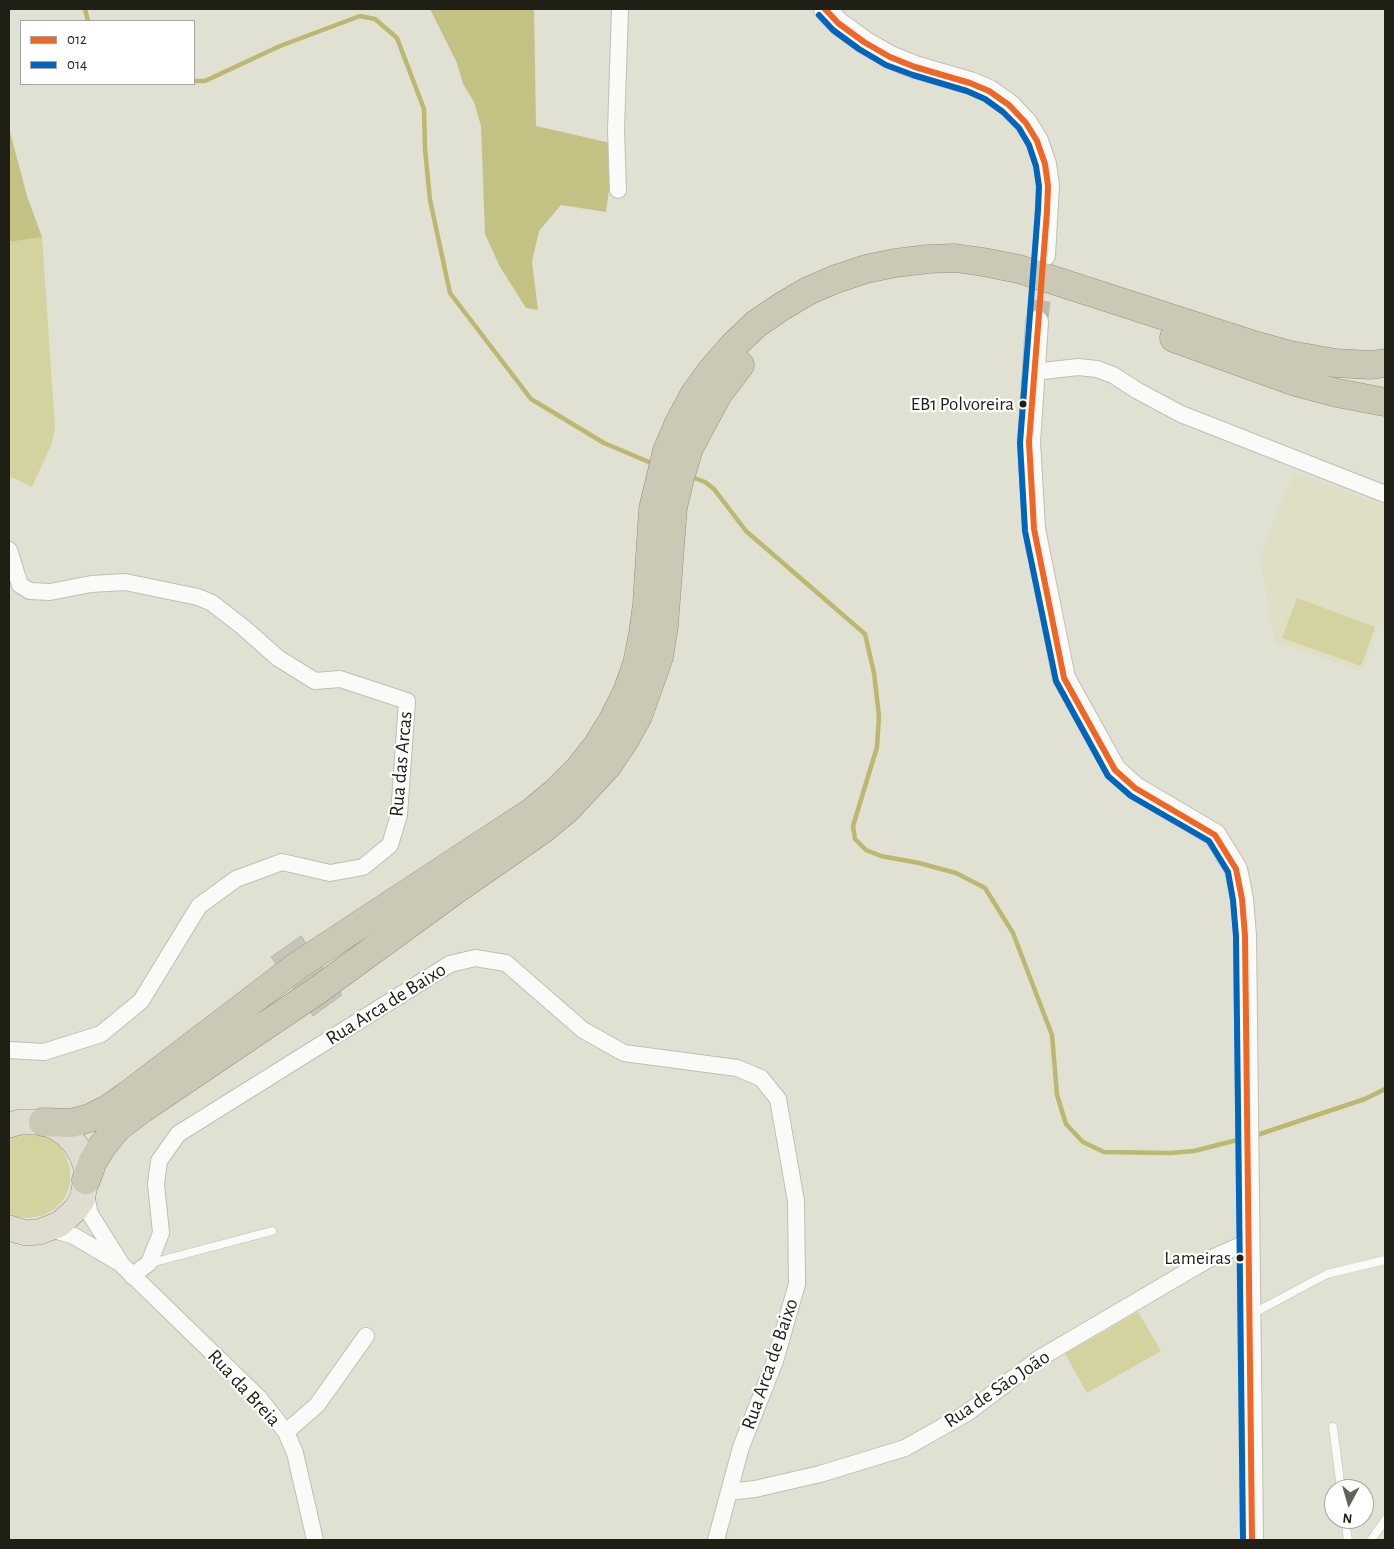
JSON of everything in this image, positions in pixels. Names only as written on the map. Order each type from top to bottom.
[{"type":"highway","points":[[43,1122],[71,1123],[90,1118],[108,1109],[297,966],[532,811],[556,792],[578,770],[597,746],[613,720],[627,692],[637,664],[647,604],[652,509],[667,451],[679,423],[694,395],[733,346],[762,320],[808,291],[866,269],[896,262],[955,258],[1019,269],[1290,355],[1335,363],[1371,365],[1385,363]]},
{"type":"highway","points":[[86,1185],[93,1161],[118,1127],[318,990],[446,896],[543,829],[567,809],[608,765],[638,716],[659,657],[664,626],[673,507],[689,448],[706,415],[732,373],[758,345],[785,323],[827,300],[892,278],[944,274],[978,277],[1016,286],[1085,307],[1296,382],[1337,393],[1385,402]]},
{"type":"highway","points":[[1174,319],[1272,359],[1350,382],[1385,388]]},
{"type":"highway","points":[[1296,382],[1314,395],[1336,403],[1385,411]]},
{"type":"main road","points":[[825,9],[838,23],[864,42],[890,57],[989,91],[1009,105],[1026,123],[1037,141],[1045,164],[1048,186],[1044,255]]},
{"type":"main road","points":[[1037,322],[1029,442],[1034,528],[1064,678],[1115,770],[1135,788],[1215,835],[1236,869],[1242,899],[1245,936],[1252,1540]]},
{"type":"main road","points":[[9,1125],[32,1121],[43,1122],[56,1127],[75,1144],[82,1155],[86,1167],[86,1185],[79,1205],[69,1218],[51,1229],[15,1234]]},
{"type":"street","points":[[618,190],[616,130],[620,9]]},
{"type":"street","points":[[1034,372],[1078,367],[1097,369],[1113,375],[1181,414],[1385,494]]},
{"type":"street","name":"Rua das Arcas","points":[[9,550],[20,585],[30,592],[50,592],[91,584],[125,582],[198,596],[212,603],[278,658],[315,682],[340,679],[407,701],[399,815],[390,845],[363,867],[330,874],[282,862],[236,879],[199,906],[140,1001],[101,1034],[44,1052],[9,1050]]},
{"type":"street","name":"Rua Arca de Baixo","points":[[149,1263],[161,1233],[156,1184],[159,1161],[178,1134],[450,964],[475,958],[506,963],[584,1030],[624,1053],[737,1068],[761,1078],[778,1099],[796,1201],[798,1284],[775,1361],[741,1447],[716,1540]]},
{"type":"street","name":"Rua da Breia","points":[[86,1185],[90,1214],[127,1270]]},
{"type":"street","name":"Rua da Breia","points":[[51,1229],[74,1236],[127,1270],[259,1398],[286,1432],[295,1453],[315,1540]]},
{"type":"street","name":"Rua de São João","points":[[729,1492],[755,1489],[820,1474],[905,1448],[967,1413],[1040,1358],[1207,1260],[1248,1242]]},
{"type":"street","points":[[127,1270],[149,1263]]},
{"type":"street","points":[[286,1432],[317,1405],[366,1336]]},
{"type":"lane","points":[[149,1263],[272,1231]]},
{"type":"lane","points":[[1249,1315],[1327,1274],[1385,1260]]},
{"type":"lane","points":[[1333,1426],[1340,1479]]},
{"type":"lane","points":[[1371,1540],[1385,1520]]},
{"type":"shaded area","points":[[430,9],[534,9],[536,126],[615,144],[606,212],[561,205],[539,231],[532,262],[538,310],[526,308],[500,267],[485,234],[481,126],[474,102],[463,84],[457,63]]},
{"type":"shaded area","points":[[9,128],[27,196],[42,237],[9,242]]},
{"type":"shaded area","points":[[42,237],[55,428],[52,443],[32,487],[9,476],[9,242]]},
{"type":"shaded area","points":[[1293,472],[1385,506],[1385,621],[1379,623],[1363,672],[1275,642],[1259,558]]},
{"type":"shaded area","points":[[1297,598],[1375,627],[1361,666],[1282,638]]},
{"type":"shaded area","points":[[33,1132],[46,1136],[58,1144],[66,1156],[70,1169],[70,1184],[65,1197],[56,1208],[44,1215],[30,1218],[16,1217],[9,1213],[9,1137],[19,1133]]},
{"type":"shaded area","points":[[1138,1312],[1161,1351],[1087,1393],[1065,1354]]},
{"type":"building","points":[[301,936],[342,995],[313,1016],[271,957]]},
{"type":"waterway","points":[[85,9],[88,20]]},
{"type":"waterway","points":[[195,81],[205,81],[280,46],[360,16],[375,19],[397,38],[424,109],[425,149],[430,200],[450,293],[531,399],[604,443],[656,465]]},
{"type":"waterway","points":[[689,476],[705,482],[714,489],[746,531],[865,634],[874,673],[879,716],[877,747],[853,826],[855,839],[866,850],[881,856],[919,863],[956,873],[985,888],[1013,933],[1052,1035],[1057,1095],[1066,1124],[1083,1142],[1104,1152],[1170,1153],[1194,1151],[1241,1139]]},
{"type":"waterway","points":[[1254,1136],[1365,1099],[1385,1089]]},
{"type":"tunnel","points":[[1037,322],[1044,261]]},
{"type":"transit line","name":"012","points":[[825,9],[838,23],[864,42],[890,57],[915,67],[970,83],[989,91],[1009,105],[1026,123],[1037,141],[1045,164],[1048,186],[1047,211],[1029,442],[1034,529],[1064,678],[1115,770],[1135,788],[1215,835],[1236,869],[1242,899],[1245,936],[1252,1540]]},
{"type":"transit line","name":"014","points":[[819,15],[833,30],[859,49],[886,65],[967,91],[985,99],[1003,112],[1019,128],[1029,145],[1036,166],[1039,186],[1038,210],[1020,443],[1025,531],[1056,681],[1108,776],[1131,796],[1209,841],[1228,872],[1233,900],[1236,936],[1243,1540]]},
{"type":"place","name":"EB1 Polvoreira","points":[[1023,404]]},
{"type":"place","name":"Lameiras","points":[[1240,1258]]}]
